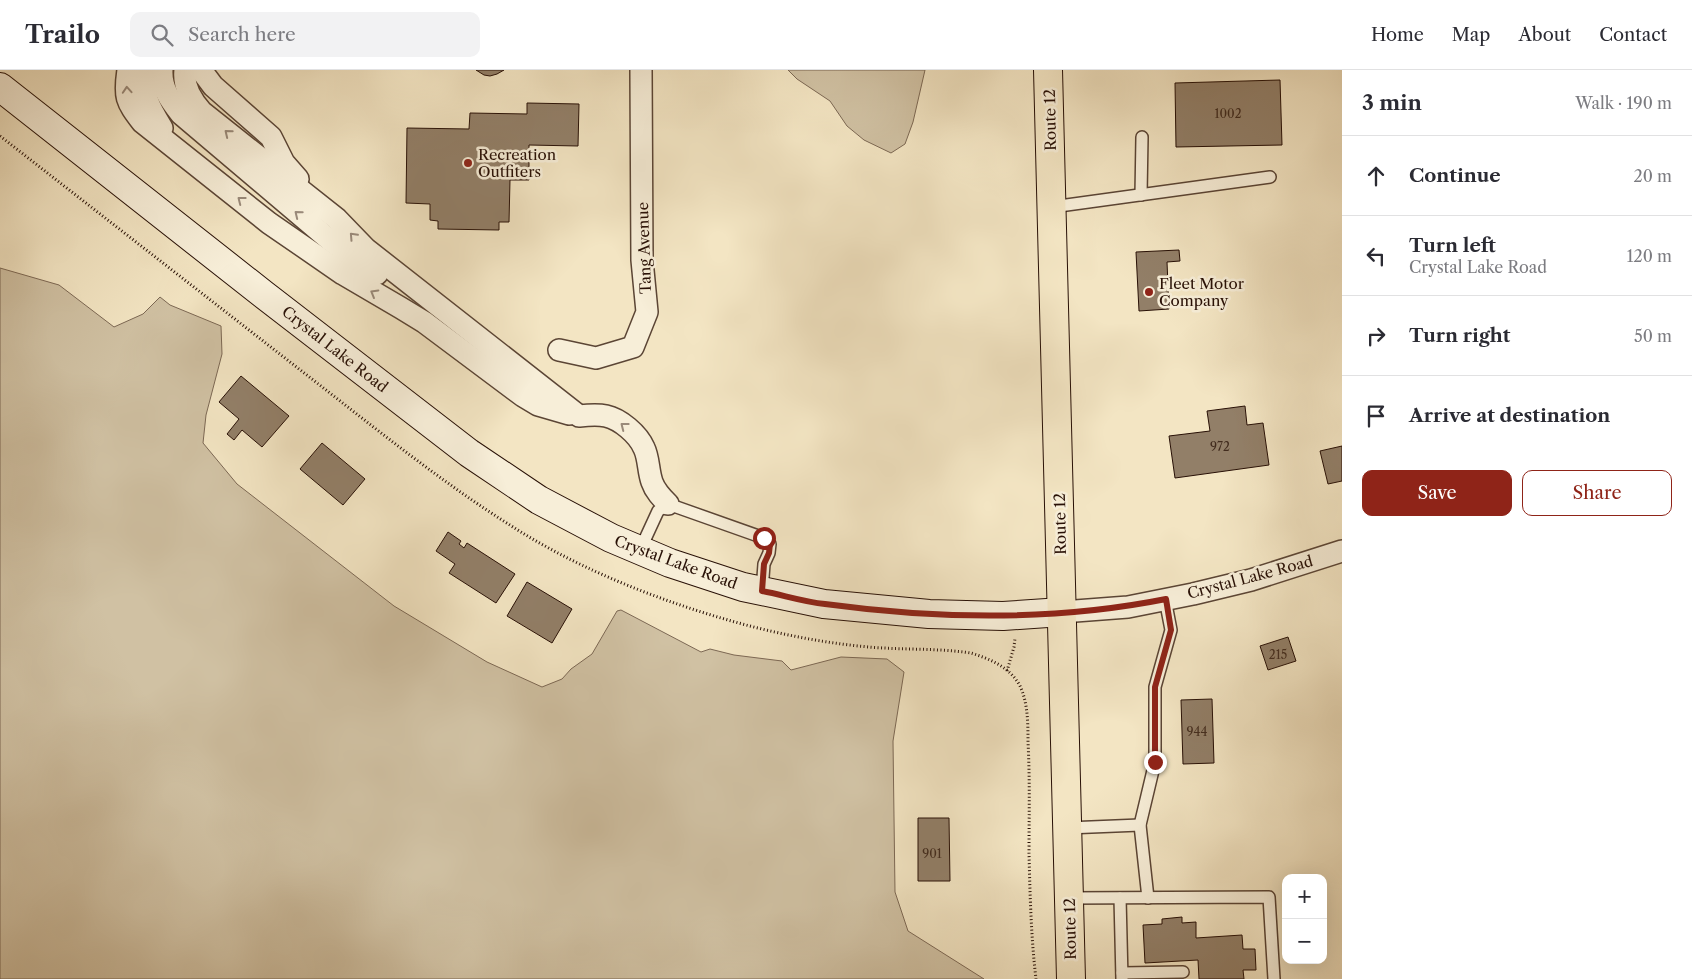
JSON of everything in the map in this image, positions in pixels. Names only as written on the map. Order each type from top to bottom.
[{"type":"highway","name":"Route 12","points":[[1048,70],[1071,979]]},
{"type":"street","points":[[128,70],[126,93],[129,104],[142,122],[269,223],[343,274],[424,322],[523,396],[538,405],[579,416],[606,416],[620,422],[636,436],[644,448],[652,484],[658,494],[668,504]]},
{"type":"street","points":[[145,70],[144,79],[147,104],[164,131],[194,164]]},
{"type":"street","points":[[162,70],[164,88],[169,99],[181,114],[285,203],[346,252],[395,286],[534,391],[579,416]]},
{"type":"street","points":[[185,70],[187,87],[193,102],[202,112],[336,219]]},
{"type":"street","points":[[201,70],[213,86],[271,137],[284,163],[366,249],[579,416]]},
{"type":"street","name":"Tang Avenue","points":[[559,350],[596,358],[634,347],[647,312],[642,260],[641,70]]},
{"type":"street","name":"Crystal Lake Road","points":[[0,87],[469,453],[539,500],[611,538],[670,563],[742,587],[824,604],[929,614],[1014,615],[1128,606],[1166,599],[1251,580],[1342,551]]},
{"type":"lane","points":[[1141,195],[1142,137]]},
{"type":"lane","points":[[1052,207],[1270,177]]},
{"type":"lane","points":[[640,550],[658,511],[668,504],[764,538],[770,544],[769,553],[764,564],[762,591]]},
{"type":"lane","points":[[1148,898],[1140,825],[1155,762],[1155,687],[1171,630],[1166,599]]},
{"type":"lane","points":[[1067,828],[1140,825]]},
{"type":"lane","points":[[1069,898],[1270,897],[1274,979]]},
{"type":"lane","points":[[1120,898],[1122,976],[1183,972]]},
{"type":"path","points":[[1014,615],[1015,642],[1006,670],[1014,677],[1021,690],[1027,716],[1030,790],[1031,931],[1036,979]]},
{"type":"shaded area","points":[[788,70],[925,70],[913,122],[905,144],[891,153],[864,140],[847,126],[830,101],[797,79]]},
{"type":"shaded area","points":[[0,268],[59,285],[114,327],[143,314],[160,297],[170,305],[221,326],[222,354],[206,415],[203,443],[237,484],[394,606],[487,662],[542,687],[562,679],[571,669],[592,654],[617,611],[621,610],[701,652],[710,649],[734,655],[782,661],[791,670],[841,657],[887,659],[904,672],[893,741],[895,892],[908,931],[984,979],[0,979]]},
{"type":"building","points":[[476,70],[504,70],[490,76]]},
{"type":"building","points":[[1280,80],[1282,145],[1176,147],[1175,83]]},
{"type":"building","name":"Recreation Outfiters","points":[[527,103],[579,104],[578,146],[529,145],[529,180],[510,180],[509,222],[499,222],[499,230],[438,229],[438,221],[430,220],[430,204],[406,203],[407,128],[469,129],[470,113],[527,114]]},
{"type":"building","points":[[1179,250],[1180,261],[1167,262],[1169,309],[1139,311],[1136,252]]},
{"type":"building","points":[[241,376],[289,416],[262,447],[242,430],[234,440],[227,434],[239,419],[219,402]]},
{"type":"building","points":[[1245,406],[1247,425],[1263,423],[1269,465],[1175,478],[1169,436],[1210,431],[1207,411]]},
{"type":"building","points":[[322,443],[365,479],[343,505],[300,469]]},
{"type":"building","points":[[1342,446],[1342,481],[1328,484],[1320,451]]},
{"type":"building","points":[[448,532],[461,541],[459,544],[464,548],[467,543],[515,574],[496,603],[449,573],[455,564],[436,551]]},
{"type":"building","points":[[527,582],[572,609],[552,643],[507,616]]},
{"type":"building","points":[[1288,637],[1296,661],[1268,670],[1260,646]]},
{"type":"building","points":[[1212,699],[1214,763],[1183,764],[1181,700]]},
{"type":"building","points":[[918,818],[949,818],[950,881],[918,881]]},
{"type":"building","points":[[1182,917],[1182,923],[1196,922],[1196,938],[1242,935],[1243,949],[1255,949],[1256,970],[1243,970],[1244,979],[1199,979],[1198,960],[1145,963],[1143,925],[1162,924],[1162,919]]},
{"type":"place","name":"Recreation Outfiters","points":[[468,163]]},
{"type":"place","name":"Fleet Motor Company","points":[[1149,292]]},
{"type":"route","points":[[764,538],[770,544],[769,553],[764,564],[762,591],[824,604],[929,614],[1003,616],[1128,606],[1166,599],[1171,630],[1155,687],[1155,762]]}]
